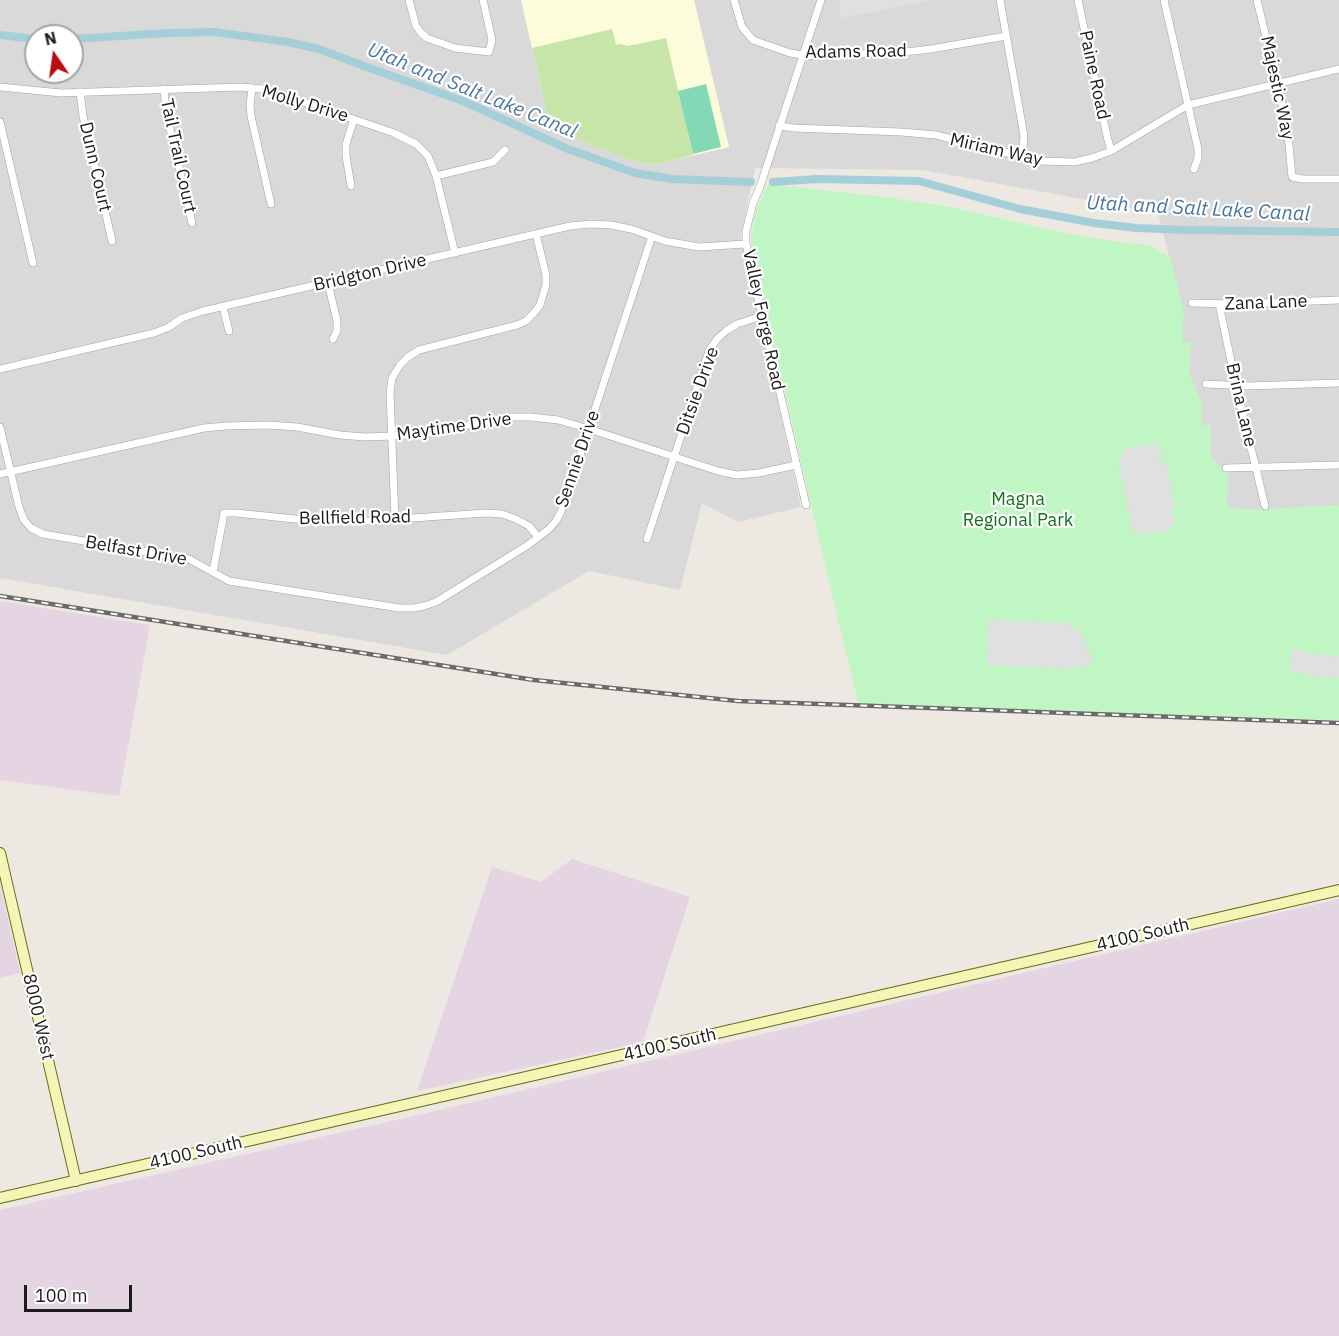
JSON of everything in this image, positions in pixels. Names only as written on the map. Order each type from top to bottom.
[{"type":"main road","name":"8000 West","points":[[0,853],[76,1181]]},
{"type":"main road","name":"4100 South","points":[[0,1198],[1339,890]]},
{"type":"street","points":[[409,0],[417,26],[427,38],[455,48],[489,52],[492,40],[483,0]]},
{"type":"street","name":"Adams Road","points":[[734,0],[742,27],[753,40],[790,53],[803,55],[914,51],[1006,36]]},
{"type":"street","name":"Valley Forge Road","points":[[806,505],[746,244],[746,231],[821,0]]},
{"type":"street","points":[[1000,0],[1024,136],[1022,158]]},
{"type":"street","name":"Paine Road","points":[[1078,0],[1111,150]]},
{"type":"street","points":[[1164,0],[1198,149],[1194,169]]},
{"type":"street","name":"Majestic Way","points":[[1257,0],[1288,133],[1292,177],[1339,179]]},
{"type":"street","name":"Miriam Way","points":[[779,126],[936,135],[1039,162],[1074,162],[1111,150],[1188,105],[1339,69]]},
{"type":"street","name":"Molly Drive","points":[[0,87],[61,93],[252,88],[274,92],[402,136],[423,149],[428,156],[436,176],[455,253]]},
{"type":"street","points":[[252,88],[251,116],[271,204]]},
{"type":"street","name":"Tail Trail Court","points":[[164,89],[166,112],[192,223]]},
{"type":"street","name":"Dunn Court","points":[[80,92],[84,122],[112,242]]},
{"type":"street","points":[[351,186],[346,144],[354,119]]},
{"type":"street","points":[[0,122],[33,263]]},
{"type":"street","points":[[436,176],[493,162],[505,150]]},
{"type":"street","name":"Bridgton Drive","points":[[0,369],[154,333],[182,318],[223,307],[570,226],[611,225],[682,245],[699,247],[746,244]]},
{"type":"street","points":[[395,519],[390,393],[393,378],[400,365],[419,350],[517,325],[526,321],[533,314],[540,305],[546,285],[546,275],[536,234]]},
{"type":"street","name":"Sennie Drive","points":[[414,608],[435,602],[538,537],[556,521],[589,429],[652,236]]},
{"type":"street","points":[[328,283],[337,321],[337,331],[333,339]]},
{"type":"street","name":"Zana Lane","points":[[1192,303],[1339,300]]},
{"type":"street","name":"Brina Lane","points":[[1219,304],[1265,506]]},
{"type":"street","points":[[223,307],[229,331]]},
{"type":"street","name":"Ditsie Drive","points":[[647,539],[709,351],[717,339],[731,327],[762,316]]},
{"type":"street","points":[[1206,384],[1339,383]]},
{"type":"street","name":"Maytime Drive","points":[[0,474],[186,432],[226,426],[268,425],[357,436],[392,436],[425,434],[508,417],[558,420],[737,475],[796,465]]},
{"type":"street","name":"Belfast Drive","points":[[0,428],[24,520],[31,528],[43,534],[189,559],[229,581],[399,608],[414,608]]},
{"type":"street","points":[[1226,468],[1339,465]]},
{"type":"street","name":"Bellfield Road","points":[[213,572],[224,513],[337,521],[502,514],[529,526],[538,537]]},
{"type":"shaded area","points":[[0,0],[1339,0],[1339,505],[1255,510],[1226,508],[1228,475],[1211,458],[1211,425],[1202,425],[1202,405],[1189,373],[1191,343],[1182,342],[1183,311],[1158,213],[923,170],[755,168],[741,234],[801,507],[738,522],[702,503],[680,590],[589,571],[447,655],[0,578]]},
{"type":"shaded area","points":[[521,0],[694,0],[729,147],[650,164],[634,161],[550,128]]},
{"type":"shaded area","points":[[840,0],[933,0],[840,17]]},
{"type":"shaded area","points":[[1156,443],[1163,457],[1159,458],[1160,462],[1166,462],[1175,508],[1169,510],[1169,514],[1174,514],[1175,523],[1171,524],[1172,530],[1139,536],[1138,530],[1132,531],[1118,457],[1124,455],[1123,449]]},
{"type":"shaded area","points":[[0,601],[150,625],[119,796],[0,780]]},
{"type":"shaded area","points":[[988,620],[1070,623],[1071,631],[1079,628],[1093,660],[1088,663],[1087,667],[1079,667],[1075,663],[1074,669],[987,665]]},
{"type":"shaded area","points":[[1293,648],[1309,653],[1339,657],[1339,678],[1318,677],[1288,669]]},
{"type":"shaded area","points":[[572,859],[690,897],[643,1042],[417,1091],[492,867],[541,882]]},
{"type":"shaded area","points":[[0,883],[20,973],[0,978]]},
{"type":"shaded area","points":[[1339,899],[1339,1336],[0,1336],[0,1210],[422,1114]]},
{"type":"green space","points":[[612,29],[616,45],[628,46],[666,38],[693,155],[661,163],[650,164],[634,161],[550,128],[532,48]]},
{"type":"green space","points":[[706,84],[721,147],[693,154],[678,91]]},
{"type":"green space","name":"Magna Regional Park","points":[[768,184],[950,207],[1069,234],[1149,245],[1170,257],[1184,311],[1182,341],[1191,342],[1189,373],[1202,405],[1202,425],[1211,425],[1211,458],[1228,475],[1227,508],[1255,510],[1339,505],[1339,720],[859,706],[750,241],[756,211]]},
{"type":"waterway","name":"Utah and Salt Lake Canal","points":[[84,38],[214,32],[288,42],[319,49],[463,101],[568,149],[635,173],[672,179],[751,182]]},
{"type":"waterway","name":"Utah and Salt Lake Canal","points":[[0,35],[24,38]]},
{"type":"waterway","name":"Utah and Salt Lake Canal","points":[[773,182],[817,179],[919,181],[1020,209],[1094,223],[1136,228],[1339,232]]},
{"type":"railway","points":[[0,596],[534,680],[738,701],[1339,723]]}]
